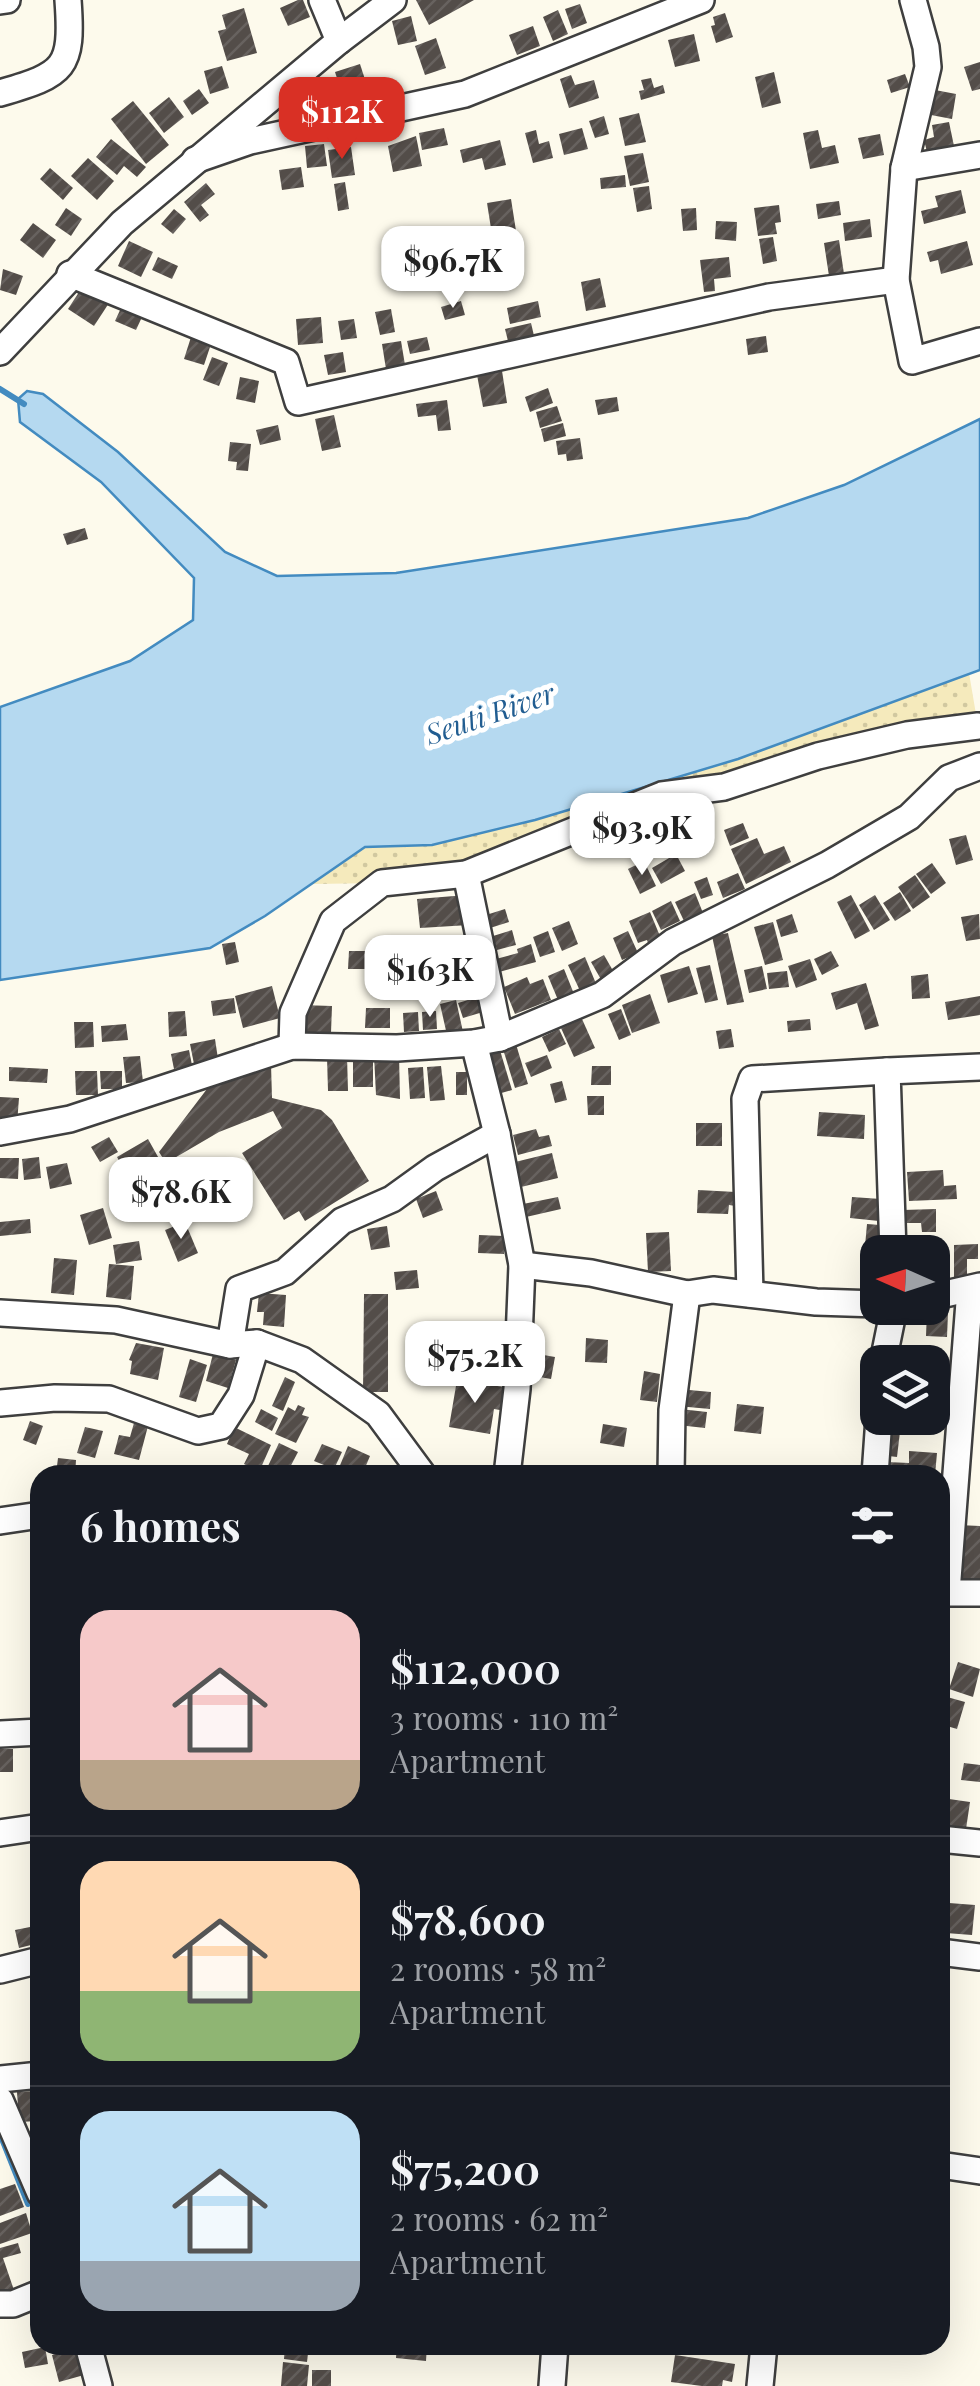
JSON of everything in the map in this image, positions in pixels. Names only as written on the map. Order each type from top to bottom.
[{"type":"street","points":[[0,93],[51,76],[63,62],[72,44],[68,0]]},
{"type":"street","points":[[322,0],[339,41]]},
{"type":"street","points":[[1,350],[122,223],[393,0]]},
{"type":"street","points":[[195,160],[250,142],[465,94],[701,0]]},
{"type":"street","points":[[913,0],[928,67],[904,168],[896,280],[912,361],[980,341]]},
{"type":"street","points":[[904,168],[980,155]]},
{"type":"street","points":[[70,274],[286,362],[298,402],[770,298],[896,280]]},
{"type":"street","points":[[292,1046],[293,1014],[334,921],[382,884],[466,874],[662,795],[724,787],[818,756],[907,735],[978,726]]},
{"type":"street","points":[[0,1132],[70,1119],[292,1046],[397,1048],[474,1044],[500,1038],[602,995],[673,942],[827,865],[909,817],[950,778],[980,766]]},
{"type":"street","points":[[466,874],[500,1038]]},
{"type":"street","points":[[474,1044],[498,1134],[522,1265],[518,1389],[508,1465]]},
{"type":"street","points":[[750,1294],[745,1099],[752,1078],[980,1067]]},
{"type":"street","points":[[887,1070],[892,1235]]},
{"type":"street","points":[[230,1344],[239,1289],[284,1272],[342,1221],[392,1199],[435,1168],[498,1134]]},
{"type":"street","points":[[522,1265],[623,1278],[687,1294],[714,1290],[860,1303]]},
{"type":"street","points":[[950,1293],[975,1288],[950,1533]]},
{"type":"street","points":[[671,1465],[672,1410],[687,1294]]},
{"type":"street","points":[[0,1313],[116,1320],[230,1344],[257,1344],[302,1360],[378,1414],[416,1465]]},
{"type":"street","points":[[0,1404],[109,1398],[198,1431],[221,1426],[241,1395],[257,1344]]},
{"type":"street","points":[[876,1465],[878,1435]]},
{"type":"street","points":[[0,1521],[30,1516]]},
{"type":"street","points":[[950,1592],[980,1593]]},
{"type":"street","points":[[0,1734],[30,1732]]},
{"type":"street","points":[[0,1833],[30,1828]]},
{"type":"street","points":[[950,1841],[980,1843]]},
{"type":"street","points":[[950,1953],[980,1957]]},
{"type":"street","points":[[0,1970],[30,1962]]},
{"type":"street","points":[[0,2078],[30,2076]]},
{"type":"street","points":[[0,2100],[30,2170]]},
{"type":"street","points":[[950,2166],[980,2171]]},
{"type":"street","points":[[0,2304],[30,2297]]},
{"type":"street","points":[[91,2355],[99,2386]]},
{"type":"street","points":[[552,2386],[554,2355]]},
{"type":"street","points":[[760,2386],[763,2355]]},
{"type":"sand","points":[[969,673],[978,726],[724,787],[466,874],[382,883],[312,884],[365,847],[432,845],[535,820],[738,759]]},
{"type":"water","name":"Seuti River","points":[[27,391],[43,394],[118,452],[225,552],[277,576],[396,573],[748,518],[844,485],[980,419],[980,670],[738,759],[535,820],[432,845],[365,847],[265,916],[210,948],[0,980],[0,707],[130,661],[193,620],[194,578],[101,482],[20,422],[18,399]]},
{"type":"building","points":[[303,0],[310,17],[288,26],[280,8]]},
{"type":"building","points":[[416,0],[474,0],[429,25]]},
{"type":"building","points":[[580,4],[587,23],[572,29],[565,9]]},
{"type":"building","points":[[244,8],[257,53],[227,61],[218,31],[226,29],[222,15]]},
{"type":"building","points":[[558,10],[568,34],[553,41],[543,17]]},
{"type":"building","points":[[725,13],[733,37],[716,43],[711,26],[715,25],[713,17]]},
{"type":"building","points":[[411,16],[417,41],[398,45],[392,21]]},
{"type":"building","points":[[533,26],[540,46],[517,55],[509,35]]},
{"type":"building","points":[[694,34],[700,61],[675,67],[668,40]]},
{"type":"building","points":[[436,38],[446,68],[425,75],[415,46]]},
{"type":"building","points":[[980,62],[980,89],[972,91],[964,67]]},
{"type":"building","points":[[360,64],[370,95],[345,103],[335,72]]},
{"type":"building","points":[[222,66],[229,88],[210,94],[204,71]]},
{"type":"building","points":[[774,72],[781,103],[762,108],[755,77]]},
{"type":"building","points":[[905,74],[910,87],[891,93],[887,80]]},
{"type":"building","points":[[571,75],[575,85],[594,80],[599,98],[569,108],[560,79]]},
{"type":"building","points":[[651,78],[654,88],[663,85],[665,93],[641,100],[641,80]]},
{"type":"building","points":[[199,89],[209,103],[192,115],[183,101]]},
{"type":"building","points":[[935,90],[956,94],[952,119],[931,115]]},
{"type":"building","points":[[169,97],[184,117],[164,133],[149,113]]},
{"type":"building","points":[[133,101],[169,145],[146,164],[111,119]]},
{"type":"building","points":[[639,113],[646,142],[625,146],[619,118]]},
{"type":"building","points":[[604,116],[609,134],[595,138],[589,121]]},
{"type":"building","points":[[949,122],[954,146],[927,152],[924,140],[934,137],[932,125]]},
{"type":"building","points":[[444,128],[448,145],[422,150],[419,133]]},
{"type":"building","points":[[582,128],[588,149],[564,155],[559,134]]},
{"type":"building","points":[[536,130],[539,144],[549,141],[553,158],[533,163],[525,133]]},
{"type":"building","points":[[818,130],[822,148],[835,145],[839,163],[810,169],[803,133]]},
{"type":"building","points":[[880,134],[884,155],[863,159],[858,138]]},
{"type":"building","points":[[416,136],[422,166],[393,172],[388,146]]},
{"type":"building","points":[[111,139],[146,167],[137,177],[124,166],[117,175],[96,157]]},
{"type":"building","points":[[500,140],[506,165],[485,170],[482,158],[463,163],[460,150]]},
{"type":"building","points":[[324,144],[327,166],[307,168],[305,146]]},
{"type":"building","points":[[351,147],[355,175],[332,178],[328,150]]},
{"type":"building","points":[[643,153],[649,182],[630,186],[624,156]]},
{"type":"building","points":[[88,158],[114,181],[97,200],[71,176]]},
{"type":"building","points":[[301,167],[304,187],[282,190],[279,170]]},
{"type":"building","points":[[50,168],[73,188],[63,200],[40,179]]},
{"type":"building","points":[[625,175],[626,187],[601,189],[600,178]]},
{"type":"building","points":[[345,182],[349,209],[338,211],[334,184]]},
{"type":"building","points":[[206,183],[215,194],[201,205],[209,215],[200,222],[184,202]]},
{"type":"building","points":[[649,186],[652,209],[637,212],[633,188]]},
{"type":"building","points":[[961,190],[966,213],[924,224],[921,211],[938,207],[935,196]]},
{"type":"building","points":[[511,199],[516,231],[492,235],[487,203]]},
{"type":"building","points":[[839,201],[841,215],[818,219],[816,204]]},
{"type":"building","points":[[779,205],[781,222],[775,223],[777,234],[758,236],[754,208]]},
{"type":"building","points":[[66,208],[82,219],[71,236],[55,225]]},
{"type":"building","points":[[696,208],[697,230],[683,231],[681,209]]},
{"type":"building","points":[[174,209],[186,219],[173,234],[161,224]]},
{"type":"building","points":[[870,219],[872,237],[845,241],[843,223]]},
{"type":"building","points":[[716,221],[737,222],[736,241],[715,239]]},
{"type":"building","points":[[33,223],[56,240],[43,258],[20,240]]},
{"type":"building","points":[[773,237],[777,261],[763,264],[759,239]]},
{"type":"building","points":[[839,240],[844,274],[829,276],[824,243]]},
{"type":"building","points":[[129,241],[153,252],[141,277],[118,266]]},
{"type":"building","points":[[967,241],[973,265],[941,274],[938,260],[930,262],[927,252]]},
{"type":"building","points":[[158,257],[178,266],[172,279],[152,270]]},
{"type":"building","points":[[729,257],[731,277],[714,279],[715,291],[704,292],[700,260]]},
{"type":"building","points":[[3,269],[23,276],[16,295],[0,290]]},
{"type":"building","points":[[600,278],[606,307],[586,311],[581,282]]},
{"type":"building","points":[[83,286],[109,303],[94,326],[68,309]]},
{"type":"building","points":[[461,301],[465,315],[445,320],[441,307]]},
{"type":"building","points":[[538,301],[541,317],[510,324],[507,308]]},
{"type":"building","points":[[121,308],[142,317],[136,330],[115,321]]},
{"type":"building","points":[[391,309],[395,332],[380,335],[375,312]]},
{"type":"building","points":[[321,317],[323,343],[298,345],[296,319]]},
{"type":"building","points":[[354,319],[357,338],[341,340],[338,321]]},
{"type":"building","points":[[531,323],[535,340],[509,345],[505,329]]},
{"type":"building","points":[[192,334],[212,341],[204,365],[184,359]]},
{"type":"building","points":[[766,336],[768,352],[748,355],[746,339]]},
{"type":"building","points":[[427,337],[430,350],[410,354],[407,341]]},
{"type":"building","points":[[401,341],[405,365],[386,369],[382,344]]},
{"type":"building","points":[[343,352],[346,372],[328,375],[324,355]]},
{"type":"building","points":[[212,357],[228,363],[219,386],[203,380]]},
{"type":"building","points":[[502,371],[507,403],[483,407],[477,375]]},
{"type":"building","points":[[240,377],[259,381],[255,403],[236,399]]},
{"type":"building","points":[[548,388],[553,403],[530,412],[525,397]]},
{"type":"building","points":[[617,397],[619,411],[598,415],[595,400]]},
{"type":"building","points":[[447,400],[451,430],[438,431],[436,415],[418,417],[416,404]]},
{"type":"building","points":[[557,406],[562,421],[540,428],[536,412]]},
{"type":"building","points":[[334,415],[341,447],[322,451],[315,419]]},
{"type":"building","points":[[563,423],[566,436],[544,442],[541,429]]},
{"type":"building","points":[[278,425],[281,440],[260,445],[256,430]]},
{"type":"building","points":[[580,438],[583,459],[567,461],[566,454],[558,455],[556,441]]},
{"type":"building","points":[[230,442],[251,444],[248,471],[236,470],[237,462],[228,461]]},
{"type":"building","points":[[85,528],[88,539],[67,545],[63,534]]},
{"type":"building","points":[[743,823],[749,838],[730,846],[724,830]]},
{"type":"building","points":[[966,835],[973,860],[956,865],[949,839]]},
{"type":"building","points":[[757,838],[764,854],[784,846],[791,862],[746,884],[731,849]]},
{"type":"building","points":[[676,854],[685,871],[661,884],[652,868]]},
{"type":"building","points":[[644,861],[656,886],[640,894],[628,869]]},
{"type":"building","points":[[932,863],[946,883],[931,894],[916,874]]},
{"type":"building","points":[[738,873],[745,889],[723,898],[717,882]]},
{"type":"building","points":[[915,875],[930,897],[913,909],[898,887]]},
{"type":"building","points":[[707,877],[713,895],[701,899],[694,882]]},
{"type":"building","points":[[900,892],[911,911],[895,921],[883,903]]},
{"type":"building","points":[[695,893],[703,913],[684,921],[675,902]]},
{"type":"building","points":[[467,895],[469,925],[420,928],[417,899]]},
{"type":"building","points":[[851,895],[870,931],[855,939],[837,902]]},
{"type":"building","points":[[875,895],[890,920],[874,930],[859,905]]},
{"type":"building","points":[[671,901],[680,921],[661,930],[652,911]]},
{"type":"building","points":[[505,909],[509,922],[490,928],[486,915]]},
{"type":"building","points":[[650,912],[662,941],[649,946],[647,940],[638,943],[629,921]]},
{"type":"building","points":[[792,914],[798,932],[781,937],[776,920]]},
{"type":"building","points":[[979,914],[980,939],[966,941],[961,917]]},
{"type":"building","points":[[569,921],[578,944],[562,951],[552,928]]},
{"type":"building","points":[[773,922],[783,960],[765,965],[754,927]]},
{"type":"building","points":[[512,930],[516,945],[497,950],[493,936]]},
{"type":"building","points":[[548,931],[555,952],[540,957],[533,937]]},
{"type":"building","points":[[628,931],[638,953],[622,960],[613,938]]},
{"type":"building","points":[[728,933],[744,1002],[727,1005],[712,936]]},
{"type":"building","points":[[235,942],[239,962],[226,965],[222,944]]},
{"type":"building","points":[[531,944],[536,962],[499,972],[496,959],[518,953],[517,949]]},
{"type":"building","points":[[349,951],[367,951],[367,969],[348,969]]},
{"type":"building","points":[[831,951],[839,966],[822,975],[814,959]]},
{"type":"building","points":[[474,955],[475,971],[451,973],[450,957]]},
{"type":"building","points":[[604,955],[616,976],[603,983],[591,962]]},
{"type":"building","points":[[585,957],[597,986],[581,993],[568,965]]},
{"type":"building","points":[[810,959],[817,980],[796,988],[788,966]]},
{"type":"building","points":[[710,965],[718,1000],[705,1003],[696,968]]},
{"type":"building","points":[[689,966],[698,994],[668,1003],[660,975]]},
{"type":"building","points":[[762,966],[767,989],[749,993],[744,970]]},
{"type":"building","points":[[564,969],[574,994],[558,1000],[548,976]]},
{"type":"building","points":[[787,971],[789,987],[769,989],[767,973]]},
{"type":"building","points":[[928,974],[930,998],[912,999],[911,976]]},
{"type":"building","points":[[527,977],[530,984],[543,979],[551,1000],[515,1014],[504,987]]},
{"type":"building","points":[[866,983],[879,1026],[865,1030],[857,1003],[836,1010],[831,993]]},
{"type":"building","points":[[272,986],[280,1018],[243,1028],[235,996]]},
{"type":"building","points":[[650,994],[660,1023],[632,1033],[622,1005]]},
{"type":"building","points":[[980,996],[980,1015],[948,1020],[945,1002]]},
{"type":"building","points":[[478,997],[483,1012],[463,1018],[458,1003]]},
{"type":"building","points":[[234,998],[236,1013],[213,1016],[211,1001]]},
{"type":"building","points":[[456,1000],[463,1032],[447,1035],[440,1004]]},
{"type":"building","points":[[301,1005],[332,1006],[331,1033],[300,1033]]},
{"type":"building","points":[[366,1008],[390,1008],[390,1028],[365,1028]]},
{"type":"building","points":[[621,1009],[631,1035],[619,1040],[608,1014]]},
{"type":"building","points":[[185,1011],[187,1036],[169,1037],[168,1012]]},
{"type":"building","points":[[436,1011],[437,1029],[423,1030],[422,1012]]},
{"type":"building","points":[[418,1012],[419,1031],[404,1032],[403,1013]]},
{"type":"building","points":[[582,1019],[595,1048],[574,1057],[561,1028]]},
{"type":"building","points":[[810,1019],[811,1030],[788,1032],[787,1021]]},
{"type":"building","points":[[74,1022],[93,1022],[94,1047],[75,1048]]},
{"type":"building","points":[[126,1024],[128,1040],[102,1042],[101,1026]]},
{"type":"building","points":[[559,1029],[566,1044],[549,1052],[542,1037]]},
{"type":"building","points":[[731,1029],[734,1047],[719,1049],[716,1031]]},
{"type":"building","points":[[215,1039],[218,1059],[194,1064],[190,1044]]},
{"type":"building","points":[[515,1041],[528,1084],[515,1088],[502,1046]]},
{"type":"building","points":[[499,1047],[512,1090],[498,1094],[485,1052]]},
{"type":"building","points":[[189,1050],[192,1065],[174,1069],[171,1054]]},
{"type":"building","points":[[399,1054],[400,1099],[376,1095],[374,1055]]},
{"type":"building","points":[[547,1055],[552,1068],[531,1077],[525,1063]]},
{"type":"building","points":[[140,1056],[143,1082],[126,1083],[123,1057]]},
{"type":"building","points":[[347,1056],[348,1091],[328,1091],[327,1057]]},
{"type":"building","points":[[353,1058],[373,1058],[373,1087],[353,1087]]},
{"type":"building","points":[[271,1064],[272,1098],[321,1110],[332,1120],[369,1181],[305,1221],[299,1211],[284,1220],[242,1153],[282,1128],[273,1111],[219,1132],[166,1163],[159,1152],[210,1085]]},
{"type":"building","points":[[441,1066],[445,1100],[430,1101],[427,1067]]},
{"type":"building","points":[[592,1066],[611,1066],[611,1085],[591,1085]]},
{"type":"building","points":[[9,1067],[48,1069],[47,1083],[9,1081]]},
{"type":"building","points":[[423,1067],[425,1098],[410,1099],[408,1068]]},
{"type":"building","points":[[75,1071],[97,1071],[98,1095],[76,1095]]},
{"type":"building","points":[[100,1071],[122,1071],[122,1089],[101,1089]]},
{"type":"building","points":[[456,1072],[467,1072],[467,1095],[456,1095]]},
{"type":"building","points":[[562,1081],[567,1100],[555,1103],[550,1084]]},
{"type":"building","points":[[587,1096],[604,1096],[604,1115],[588,1115]]},
{"type":"building","points":[[0,1097],[19,1098],[17,1124],[0,1123]]},
{"type":"building","points":[[819,1112],[865,1115],[864,1139],[817,1136]]},
{"type":"building","points":[[696,1123],[722,1123],[722,1146],[696,1146]]},
{"type":"building","points":[[536,1129],[539,1137],[549,1135],[552,1146],[518,1155],[513,1135]]},
{"type":"building","points":[[109,1137],[118,1152],[100,1162],[91,1147]]},
{"type":"building","points":[[148,1139],[162,1164],[142,1175],[135,1164],[124,1170],[117,1157]]},
{"type":"building","points":[[552,1153],[558,1178],[521,1187],[515,1162]]},
{"type":"building","points":[[39,1157],[41,1178],[24,1180],[22,1159]]},
{"type":"building","points":[[0,1158],[19,1158],[18,1179],[0,1178]]},
{"type":"building","points":[[67,1163],[72,1184],[50,1189],[46,1167]]},
{"type":"building","points":[[943,1170],[944,1186],[956,1185],[957,1199],[909,1201],[907,1172]]},
{"type":"building","points":[[698,1190],[736,1192],[736,1206],[729,1205],[728,1214],[697,1213]]},
{"type":"building","points":[[436,1191],[443,1210],[423,1218],[416,1199]]},
{"type":"building","points":[[558,1197],[561,1209],[526,1217],[523,1204]]},
{"type":"building","points":[[852,1197],[881,1199],[879,1221],[850,1218]]},
{"type":"building","points":[[103,1208],[112,1238],[89,1245],[80,1215]]},
{"type":"building","points":[[936,1209],[936,1232],[922,1232],[921,1223],[903,1223],[903,1210]]},
{"type":"building","points":[[30,1219],[31,1233],[0,1236],[0,1222]]},
{"type":"building","points":[[185,1222],[198,1253],[178,1262],[165,1230]]},
{"type":"building","points":[[867,1224],[880,1225],[879,1235],[866,1235]]},
{"type":"building","points":[[387,1226],[390,1247],[371,1250],[367,1229]]},
{"type":"building","points":[[669,1232],[671,1271],[648,1272],[646,1233]]},
{"type":"building","points":[[479,1235],[504,1236],[504,1254],[478,1253]]},
{"type":"building","points":[[139,1241],[142,1260],[116,1264],[113,1245]]},
{"type":"building","points":[[978,1244],[978,1259],[967,1259],[967,1278],[954,1278],[954,1245]]},
{"type":"building","points":[[54,1258],[77,1260],[74,1295],[51,1293]]},
{"type":"building","points":[[109,1264],[134,1266],[131,1300],[106,1297]]},
{"type":"building","points":[[417,1270],[419,1288],[396,1290],[394,1272]]},
{"type":"building","points":[[259,1293],[286,1295],[284,1327],[263,1325],[264,1312],[257,1312]]},
{"type":"building","points":[[364,1294],[388,1294],[388,1392],[363,1392]]},
{"type":"building","points":[[926,1325],[948,1325],[947,1337],[926,1336]]},
{"type":"building","points":[[586,1338],[608,1340],[607,1363],[585,1362]]},
{"type":"building","points":[[136,1343],[164,1348],[158,1380],[130,1374],[129,1360]]},
{"type":"building","points":[[532,1353],[555,1357],[551,1379],[528,1375]]},
{"type":"building","points":[[213,1354],[236,1360],[228,1388],[206,1381]]},
{"type":"building","points":[[190,1359],[207,1365],[196,1402],[179,1397]]},
{"type":"building","points":[[644,1371],[660,1374],[657,1402],[640,1400]]},
{"type":"building","points":[[285,1377],[295,1382],[283,1411],[272,1406]]},
{"type":"building","points":[[457,1380],[504,1387],[500,1410],[494,1409],[490,1434],[449,1427]]},
{"type":"building","points":[[678,1389],[711,1392],[710,1409],[677,1406]]},
{"type":"building","points":[[737,1404],[764,1407],[761,1434],[734,1431]]},
{"type":"building","points":[[298,1405],[305,1408],[302,1415],[309,1417],[296,1443],[275,1434],[288,1407],[295,1411]]},
{"type":"building","points":[[261,1409],[278,1418],[272,1431],[255,1422]]},
{"type":"building","points":[[680,1409],[707,1412],[705,1428],[678,1425]]},
{"type":"building","points":[[30,1421],[43,1426],[36,1445],[23,1440]]},
{"type":"building","points":[[134,1423],[148,1426],[139,1460],[114,1454],[119,1435],[130,1437]]},
{"type":"building","points":[[603,1424],[627,1428],[624,1447],[600,1443]]},
{"type":"building","points":[[85,1427],[103,1431],[95,1458],[77,1453]]},
{"type":"building","points":[[234,1427],[271,1445],[262,1465],[246,1465],[249,1454],[227,1444]]},
{"type":"building","points":[[882,1435],[900,1435],[897,1457],[880,1455]]},
{"type":"building","points":[[279,1443],[298,1452],[291,1465],[268,1465]]},
{"type":"building","points":[[322,1444],[342,1452],[336,1465],[314,1461]]},
{"type":"building","points":[[348,1446],[370,1456],[366,1465],[340,1465]]},
{"type":"building","points":[[909,1451],[937,1453],[936,1465],[887,1465],[909,1463]]},
{"type":"building","points":[[58,1458],[76,1460],[76,1465],[57,1465]]},
{"type":"building","points":[[958,1525],[980,1526],[980,1583],[955,1582]]},
{"type":"building","points":[[958,1662],[980,1669],[973,1697],[950,1689]]},
{"type":"building","points":[[950,1698],[965,1702],[957,1729],[950,1727]]},
{"type":"building","points":[[0,1749],[13,1749],[13,1772],[0,1772]]},
{"type":"building","points":[[964,1763],[980,1765],[980,1782],[961,1780]]},
{"type":"building","points":[[950,1799],[970,1802],[966,1829],[950,1827]]},
{"type":"building","points":[[950,1903],[975,1905],[972,1935],[950,1933]]},
{"type":"building","points":[[30,1927],[30,1945],[19,1948],[15,1930]]},
{"type":"building","points":[[30,2091],[30,2121],[19,2122],[17,2092]]},
{"type":"building","points":[[15,2184],[24,2207],[0,2216],[0,2189]]},
{"type":"building","points":[[26,2213],[30,2234],[0,2244],[0,2223]]},
{"type":"building","points":[[18,2243],[21,2253],[3,2258],[16,2296],[0,2301],[0,2248]]},
{"type":"building","points":[[22,2352],[46,2355],[48,2364],[25,2368]]},
{"type":"building","points":[[52,2355],[79,2355],[84,2375],[59,2382]]},
{"type":"building","points":[[284,2355],[308,2355],[307,2362],[284,2359]]},
{"type":"building","points":[[396,2355],[426,2355],[426,2361]]},
{"type":"building","points":[[675,2355],[735,2364],[732,2382],[723,2380],[722,2386],[702,2386],[671,2382]]},
{"type":"building","points":[[283,2362],[309,2365],[307,2386],[281,2386]]},
{"type":"building","points":[[312,2370],[331,2370],[331,2386],[312,2386]]},
{"type":"waterway","points":[[0,389],[24,404]]},
{"type":"waterway","points":[[0,2134],[28,2204]]}]
